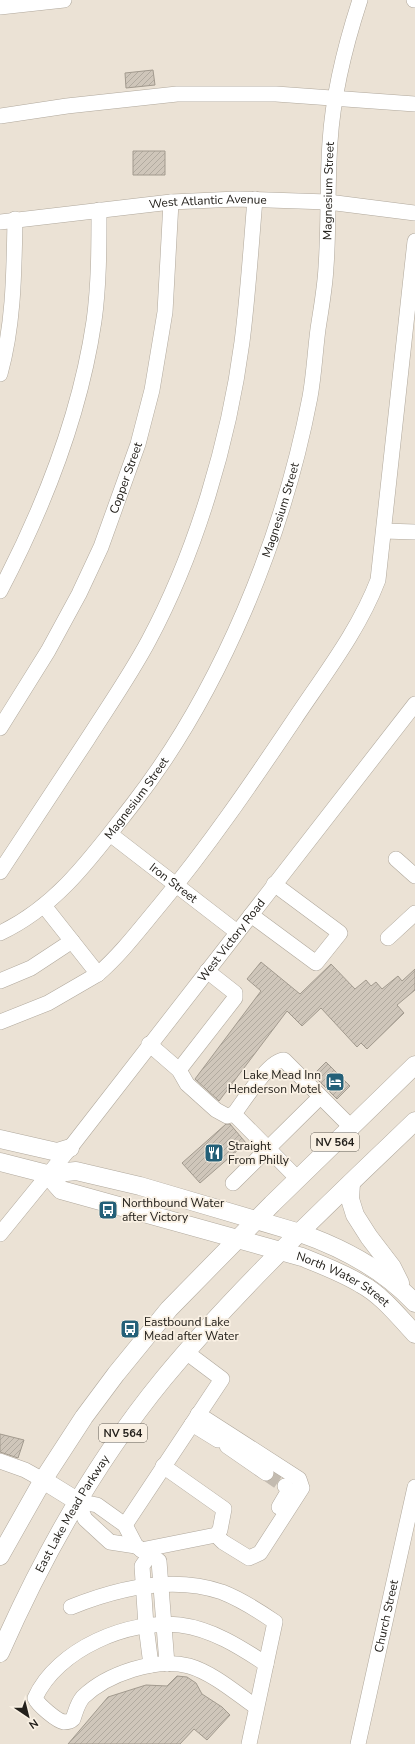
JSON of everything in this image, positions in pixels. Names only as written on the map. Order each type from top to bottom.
[{"type":"main road","name":"NV 564","points":[[0,1556],[43,1480],[84,1417],[116,1374],[169,1309],[246,1230],[415,1065]]},
{"type":"main road","name":"NV 564","points":[[290,1242],[415,1121]]},
{"type":"main road","points":[[0,1139],[57,1152],[70,1148]]},
{"type":"main road","points":[[0,1162],[47,1174],[76,1171],[140,1186],[246,1230]]},
{"type":"main road","points":[[47,1174],[61,1190],[246,1230]]},
{"type":"main road","points":[[351,1183],[350,1199],[355,1215],[369,1237],[392,1267],[410,1298]]},
{"type":"main road","name":"North Water Street","points":[[410,1298],[366,1262],[324,1241],[290,1242],[258,1246],[246,1230],[278,1226],[290,1242],[324,1265],[362,1284],[388,1306],[415,1334]]},
{"type":"main road","name":"East Lake Mead Parkway","points":[[0,1653],[21,1606],[77,1501],[115,1444],[186,1352],[290,1242]]},
{"type":"main road","points":[[43,1480],[77,1501]]},
{"type":"street","points":[[0,7],[64,0]]},
{"type":"street","name":"Magnesium Street","points":[[0,933],[18,925],[45,907],[63,889],[110,834],[152,779],[198,703],[236,631],[272,540],[293,470],[310,396],[326,269],[330,141],[336,97],[348,39],[360,0]]},
{"type":"street","points":[[0,116],[67,106],[177,94],[276,94],[336,97],[415,104]]},
{"type":"street","points":[[0,872],[106,712],[149,641],[174,588],[197,527],[217,463],[234,391],[242,342],[255,199]]},
{"type":"street","name":"West Atlantic Avenue","points":[[0,222],[15,219],[172,202],[255,199],[328,202],[415,213]]},
{"type":"street","name":"Copper Street","points":[[0,728],[48,651],[79,594],[101,547],[138,444],[152,390],[165,312],[172,202]]},
{"type":"street","points":[[0,591],[22,548],[49,489],[82,381],[94,321],[99,256],[99,210]]},
{"type":"street","points":[[0,374],[6,350],[14,293],[15,219]]},
{"type":"street","points":[[0,1022],[48,1003],[98,974],[115,959],[176,885],[230,815],[342,648],[369,604],[378,580],[415,241]]},
{"type":"street","points":[[384,531],[415,532]]},
{"type":"street","name":"West Victory Road","points":[[0,1234],[47,1174],[70,1148],[149,1044],[415,704]]},
{"type":"street","name":"Iron Street","points":[[110,834],[237,932]]},
{"type":"street","points":[[396,859],[415,876]]},
{"type":"street","points":[[251,915],[316,963],[340,933],[274,884]]},
{"type":"street","points":[[45,907],[98,974]]},
{"type":"street","points":[[388,938],[415,913]]},
{"type":"street","points":[[0,981],[31,968],[72,941]]},
{"type":"street","points":[[179,1070],[235,998],[235,993],[207,971]]},
{"type":"street","points":[[149,1044],[167,1058],[179,1070],[187,1084],[216,1110],[227,1116],[234,1114],[270,1067],[280,1060],[284,1060],[351,1127]]},
{"type":"street","points":[[232,1183],[320,1097]]},
{"type":"street","points":[[234,1114],[298,1179]]},
{"type":"street","points":[[125,1525],[222,1379],[186,1352]]},
{"type":"street","points":[[195,1419],[223,1443],[266,1473]]},
{"type":"street","points":[[163,1466],[224,1509],[218,1532],[222,1542],[249,1558],[260,1553],[302,1488],[299,1479],[195,1419]]},
{"type":"street","points":[[0,1461],[25,1470],[43,1480]]},
{"type":"street","points":[[142,1551],[218,1532],[246,1547],[254,1546],[289,1490],[285,1486]]},
{"type":"street","name":"Church Street","points":[[358,1744],[415,1487]]},
{"type":"street","points":[[77,1501],[97,1505],[125,1525],[142,1551],[146,1626],[151,1665]]},
{"type":"street","points":[[77,1501],[85,1519],[110,1542],[142,1551],[159,1561],[167,1664]]},
{"type":"street","points":[[71,1607],[97,1596],[143,1586],[160,1584],[199,1586],[223,1592],[275,1622],[249,1744]]},
{"type":"street","points":[[256,1707],[207,1674],[188,1666],[167,1664],[151,1665],[119,1674],[96,1687],[84,1697],[76,1708],[73,1719],[69,1722],[63,1722],[54,1716],[40,1706],[35,1698],[51,1674],[88,1644],[120,1631],[146,1626],[164,1624],[181,1625],[214,1634],[239,1646],[266,1664]]},
{"type":"building","points":[[153,70],[155,85],[126,88],[125,73]]},
{"type":"building","points":[[133,151],[165,151],[165,175],[133,175]]},
{"type":"building","points":[[261,962],[300,994],[331,964],[355,989],[366,980],[371,986],[376,982],[382,989],[398,976],[402,981],[415,969],[415,990],[397,1005],[404,1013],[367,1049],[361,1043],[357,1047],[321,1008],[302,1026],[287,1011],[219,1101],[195,1079],[261,991],[247,979]]},
{"type":"building","name":"Lake Mead Inn Henderson Motel","points":[[326,1062],[350,1086],[337,1099],[313,1075]]},
{"type":"building","name":"Straight From Philly","points":[[226,1124],[230,1124],[246,1143],[200,1183],[182,1163]]},
{"type":"building","points":[[0,1434],[24,1440],[18,1458],[0,1452]]},
{"type":"building","points":[[177,1676],[187,1677],[196,1683],[202,1694],[222,1707],[230,1715],[207,1740],[194,1729],[180,1744],[68,1744],[108,1697],[146,1685],[167,1686]]},
{"type":"tunnel","points":[[266,1473],[285,1486]]},
{"type":"place","name":"Lake Mead Inn Henderson Motel","points":[[335,1082]]},
{"type":"place","name":"Straight From Philly","points":[[214,1153]]},
{"type":"place","name":"Northbound Water after Victory","points":[[108,1210]]},
{"type":"place","name":"Eastbound Lake Mead after Water","points":[[130,1329]]}]
